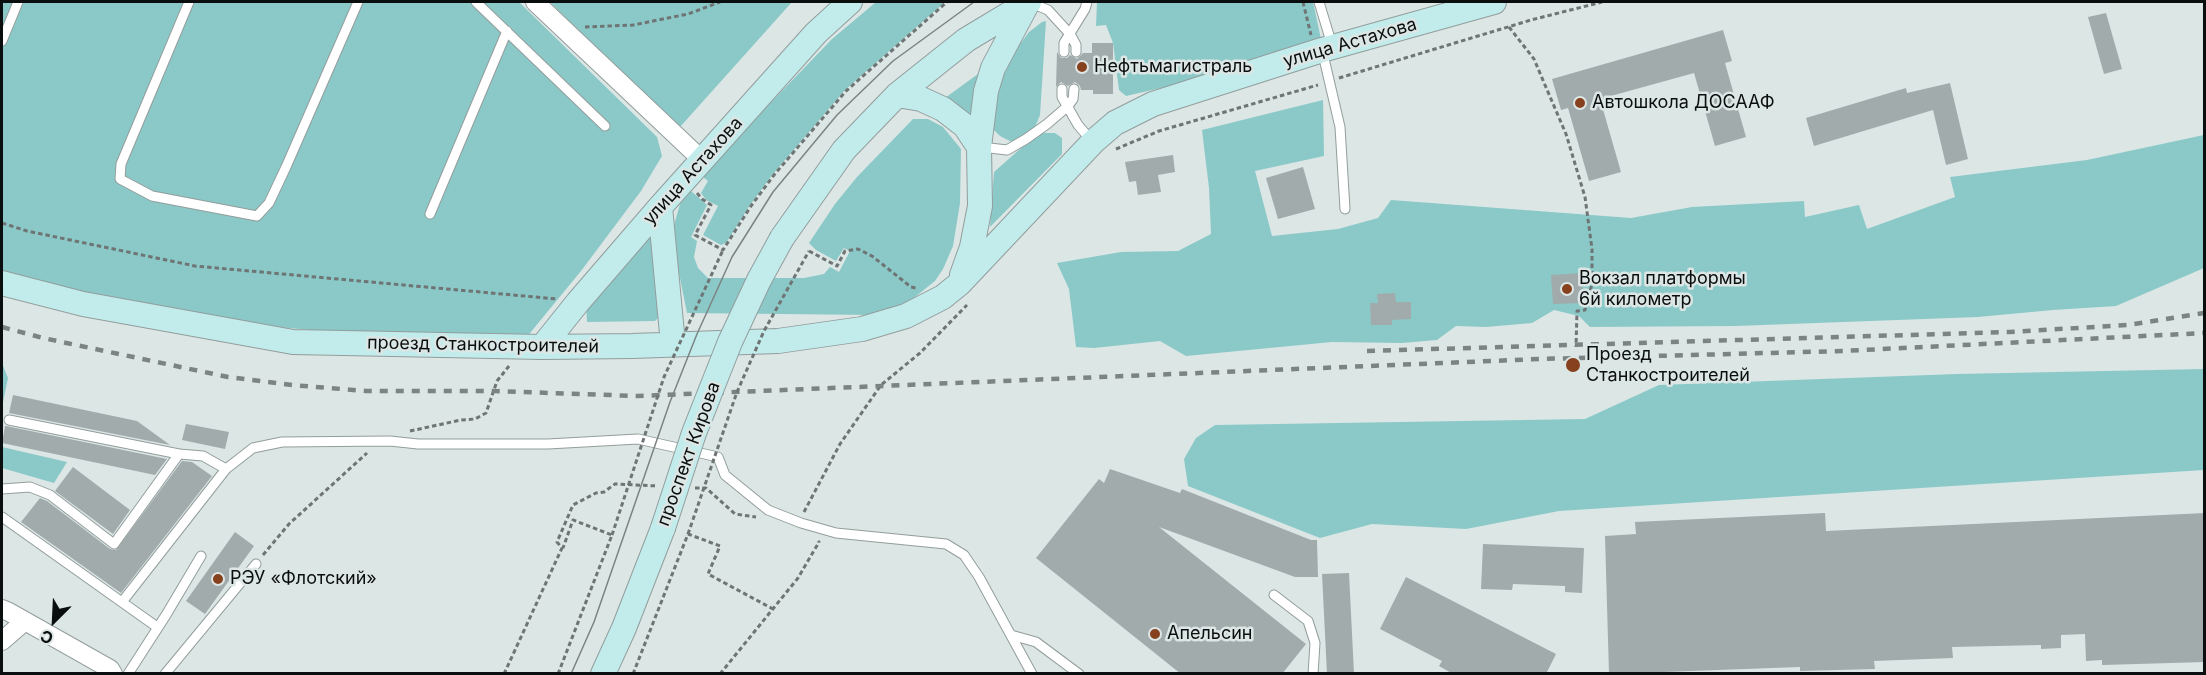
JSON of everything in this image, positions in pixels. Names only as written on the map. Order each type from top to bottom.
[{"type":"main road","name":"улица Астахова","points":[[542,347],[660,207],[816,33],[850,2]]},
{"type":"main road","points":[[897,95],[966,40],[1028,2]]},
{"type":"main road","points":[[957,295],[972,247],[980,206],[979,147],[986,91],[993,68],[1028,2]]},
{"type":"main road","name":"улица Астахова","points":[[957,295],[1104,146],[1115,123],[1153,104],[1327,49],[1494,2]]},
{"type":"main road","points":[[897,95],[921,99],[943,110],[965,126],[979,147]]},
{"type":"main road","name":"проспект Кирова","points":[[603,674],[624,628],[663,528],[694,433],[726,352],[759,280],[782,238],[844,150],[897,95]]},
{"type":"main road","points":[[660,207],[673,344]]},
{"type":"main road","name":"проезд Станкостроителей","points":[[2,283],[83,304],[293,342],[542,347],[778,341],[862,329],[906,316],[957,295]]},
{"type":"street","points":[[535,2],[702,160]]},
{"type":"street","points":[[2,609],[110,669],[113,674]]},
{"type":"street","points":[[2,641],[25,621]]},
{"type":"lane","points":[[2,41],[18,2]]},
{"type":"lane","points":[[189,2],[121,164],[120,179],[152,196],[257,216],[269,202],[286,167],[358,2]]},
{"type":"lane","points":[[476,2],[605,126]]},
{"type":"lane","points":[[1028,2],[1048,10],[1070,34],[1076,45],[1076,52]]},
{"type":"lane","points":[[1064,52],[1064,43],[1085,9],[1086,2]]},
{"type":"lane","points":[[1319,2],[1327,49],[1329,81],[1340,127],[1345,209]]},
{"type":"lane","points":[[430,214],[507,31]]},
{"type":"lane","points":[[1062,89],[1062,97],[1078,125],[1104,146]]},
{"type":"lane","points":[[979,147],[1007,150],[1047,124],[1068,106],[1073,99],[1074,89]]},
{"type":"lane","points":[[9,420],[179,454],[202,456],[226,469]]},
{"type":"lane","points":[[122,602],[226,469],[253,448],[282,442],[390,441],[418,444],[497,444],[638,439],[718,457],[725,475],[768,510],[801,523],[836,533],[946,544],[964,555],[980,577],[1032,674]]},
{"type":"lane","points":[[2,489],[30,487],[50,495],[114,544],[179,454]]},
{"type":"lane","points":[[2,517],[157,627]]},
{"type":"lane","points":[[128,674],[201,556]]},
{"type":"lane","points":[[165,674],[256,564]]},
{"type":"lane","points":[[1274,595],[1308,621],[1315,644],[1313,674]]},
{"type":"lane","points":[[1011,635],[1036,642],[1079,674]]},
{"type":"path","points":[[567,32],[588,26],[633,25],[677,16],[720,2]]},
{"type":"path","points":[[558,674],[612,535],[664,377],[723,250],[774,175],[846,91],[947,2]]},
{"type":"path","points":[[1104,146],[1509,27],[1602,2]]},
{"type":"path","points":[[1509,27],[1534,59],[1566,134],[1585,197],[1592,249],[1592,284],[1585,310],[1577,311],[1576,347]]},
{"type":"path","points":[[708,211],[695,234],[723,250]]},
{"type":"path","points":[[2,223],[27,231],[195,266],[578,302]]},
{"type":"path","points":[[633,674],[688,534],[737,392],[764,331],[809,251],[837,266],[845,251],[858,249],[872,256],[910,287],[957,295]]},
{"type":"path","points":[[720,674],[798,578],[819,542],[801,523],[805,509],[840,444],[881,385],[920,353],[953,319],[957,295]]},
{"type":"path","points":[[953,319],[957,295]]},
{"type":"path","points":[[562,548],[557,542],[573,505]]},
{"type":"path","points":[[504,674],[573,520],[612,535]]},
{"type":"path","points":[[688,534],[720,546],[708,574],[773,609]]},
{"type":"shaded area","points":[[2,2],[519,2],[657,137],[662,156],[641,191],[581,271],[521,344],[408,339],[256,325],[76,293],[2,272]]},
{"type":"shaded area","points":[[550,2],[792,2],[680,127]]},
{"type":"shaded area","points":[[876,2],[945,2],[845,90],[773,174],[726,243],[721,245],[703,235],[718,206],[706,200],[701,193],[708,181],[703,177],[832,39]]},
{"type":"shaded area","points":[[1097,2],[1313,2],[1321,39],[1222,74],[1126,96],[1119,90],[1113,43],[1106,25],[1096,26]]},
{"type":"shaded area","points":[[1046,21],[1040,115],[1033,132],[1013,142],[1000,136],[991,127],[989,105],[1017,48],[1029,32]]},
{"type":"shaded area","points":[[989,66],[970,117],[938,103]]},
{"type":"shaded area","points":[[1323,100],[1324,156],[1255,171],[1272,236],[1338,229],[1378,218],[1391,200],[1631,218],[1692,207],[1804,201],[1805,217],[1859,205],[1867,229],[1955,197],[1950,177],[2087,160],[2204,135],[2204,268],[2116,306],[1978,317],[1736,326],[1590,327],[1579,316],[1554,310],[1532,323],[1486,327],[1456,326],[1437,340],[1402,343],[1332,342],[1186,356],[1160,341],[1094,348],[1076,347],[1069,289],[1057,263],[1121,252],[1178,251],[1211,234],[1209,188],[1202,130]]},
{"type":"shaded area","points":[[913,119],[928,119],[943,127],[961,149],[960,203],[953,246],[935,281],[910,301],[875,315],[687,313],[679,273],[674,225],[680,204],[691,191],[707,205],[691,237],[697,241],[694,257],[698,268],[708,278],[804,278],[824,274],[830,267],[839,272],[850,251],[844,248],[836,261],[816,250],[809,243],[835,204],[857,177]]},
{"type":"shaded area","points":[[1043,133],[1055,133],[1062,138],[1062,154],[990,227],[994,172],[1029,141]]},
{"type":"shaded area","points":[[651,236],[656,236],[664,312],[655,321],[587,322],[586,304]]},
{"type":"shaded area","points":[[2,363],[8,378],[2,407]]},
{"type":"shaded area","points":[[2204,369],[2204,470],[1559,511],[1466,529],[1372,524],[1320,538],[1188,486],[1184,459],[1196,438],[1215,425],[1585,419],[1659,385],[1957,374]]},
{"type":"shaded area","points":[[2,447],[67,462],[54,483],[2,468]]},
{"type":"building","points":[[2106,13],[2122,69],[2104,74],[2088,17]]},
{"type":"building","name":"Автошкола ДОСААФ","points":[[1723,30],[1732,61],[1725,63],[1746,137],[1715,146],[1694,73],[1600,99],[1621,172],[1589,181],[1568,108],[1561,110],[1552,79]]},
{"type":"building","points":[[1092,43],[1113,43],[1113,94],[1093,94],[1093,90],[1081,90],[1075,82],[1068,86],[1061,82],[1056,87],[1057,52],[1061,58],[1067,58],[1070,55],[1077,59],[1083,53],[1092,53]]},
{"type":"building","points":[[1950,83],[1968,159],[1946,165],[1933,110],[1814,146],[1806,118],[1906,88],[1907,93]]},
{"type":"building","points":[[1173,155],[1175,172],[1158,175],[1161,192],[1138,195],[1136,181],[1129,182],[1125,162]]},
{"type":"building","points":[[1303,167],[1315,209],[1278,219],[1266,178]]},
{"type":"building","name":"Вокзал платформы 6й километр","points":[[1582,273],[1583,303],[1553,304],[1551,275]]},
{"type":"building","points":[[1395,293],[1396,302],[1411,302],[1411,319],[1392,320],[1392,325],[1371,325],[1370,303],[1378,303],[1377,294]]},
{"type":"building","points":[[13,395],[137,421],[170,445],[9,413]]},
{"type":"building","points":[[186,424],[229,432],[225,449],[182,440]]},
{"type":"building","points":[[5,426],[167,459],[155,475],[2,443]]},
{"type":"building","points":[[182,461],[192,462],[212,476],[121,593],[21,522],[40,498],[110,549],[116,550]]},
{"type":"building","points":[[73,467],[130,510],[113,534],[55,491]]},
{"type":"building","points":[[1110,469],[1180,493],[1182,489],[1311,540],[1317,540],[1318,577],[1295,577],[1159,527],[1306,644],[1282,674],[1181,674],[1036,558],[1099,479],[1104,483]]},
{"type":"building","points":[[1825,513],[1826,531],[2205,513],[2205,662],[2102,665],[2102,660],[2086,661],[2085,634],[2061,635],[2061,648],[2041,649],[2041,645],[1952,647],[1953,658],[1874,661],[1875,669],[1800,671],[1800,667],[1609,674],[1605,536],[1636,534],[1635,522]]},
{"type":"building","points":[[235,532],[254,546],[205,614],[186,601]]},
{"type":"building","points":[[1483,544],[1584,548],[1582,593],[1565,592],[1565,586],[1513,584],[1512,590],[1481,589]]},
{"type":"building","points":[[1349,573],[1354,674],[1327,674],[1322,574]]},
{"type":"building","points":[[1406,577],[1556,654],[1546,674],[1453,674],[1439,666],[1442,661],[1380,629]]},
{"type":"tram line","points":[[571,674],[594,622],[670,402],[697,334],[732,257],[773,192],[837,115],[893,61],[974,2]]},
{"type":"railway","points":[[1367,351],[2009,332],[2128,325],[2204,313]]},
{"type":"railway","points":[[2,327],[43,338],[228,377],[292,385],[366,391],[493,391],[637,396],[1540,359],[1843,351],[2204,333]]},
{"type":"place","name":"Нефтьмагистраль","points":[[1082,67]]},
{"type":"place","name":"Автошкола ДОСААФ","points":[[1580,103]]},
{"type":"place","name":"Вокзал платформы 6й километр","points":[[1567,289]]},
{"type":"place","name":"Проезд Станкостроителей","points":[[1573,365]]},
{"type":"place","name":"РЭУ «Флотский»","points":[[218,579]]},
{"type":"place","name":"Апельсин","points":[[1155,634]]}]
